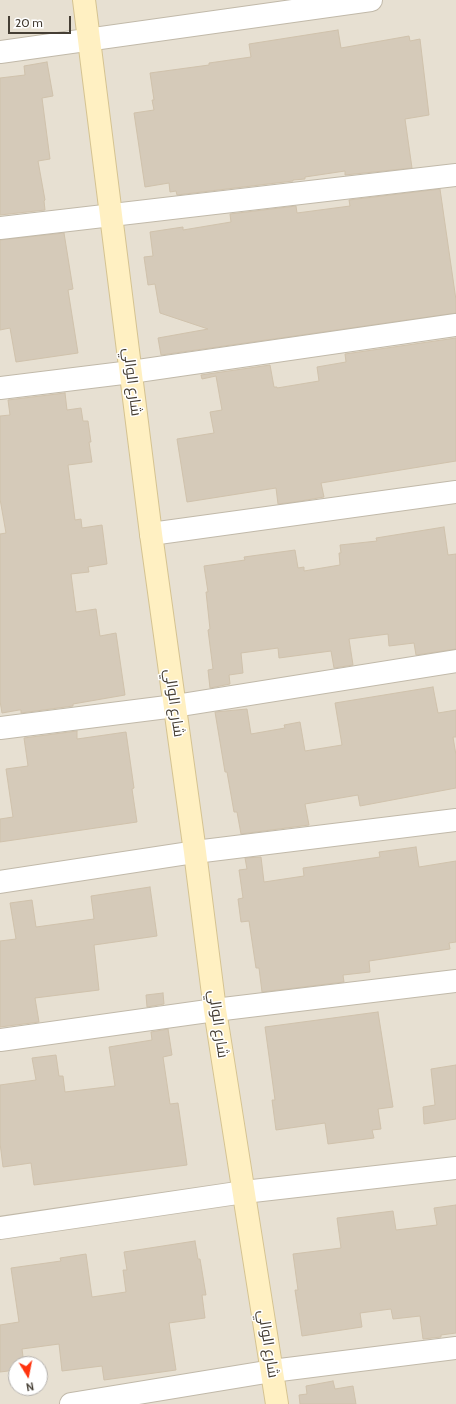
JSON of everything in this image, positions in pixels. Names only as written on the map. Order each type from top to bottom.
[{"type":"main road","name":"شارع الوالي","points":[[84,0],[151,534],[195,852],[215,1010],[277,1404]]},
{"type":"street","points":[[0,52],[371,0]]},
{"type":"street","points":[[0,228],[456,175]]},
{"type":"street","points":[[0,388],[131,372],[456,326]]},
{"type":"street","points":[[151,534],[456,492]]},
{"type":"street","points":[[0,728],[175,706],[456,661]]},
{"type":"street","points":[[0,882],[195,852],[456,820]]},
{"type":"street","points":[[0,1040],[215,1010],[456,981]]},
{"type":"street","points":[[0,1228],[244,1192],[456,1168]]},
{"type":"street","points":[[71,1404],[272,1371],[456,1348]]},
{"type":"shaded area","points":[[0,0],[456,0],[456,1404],[0,1404]]},
{"type":"building","points":[[338,30],[341,48],[409,36],[410,41],[420,39],[429,115],[405,119],[412,168],[345,175],[345,171],[305,177],[305,179],[293,181],[177,195],[176,191],[170,192],[169,183],[145,187],[134,113],[154,110],[150,73],[209,65],[209,63],[251,57],[249,44]]},
{"type":"building","points":[[47,62],[53,96],[42,98],[50,159],[38,161],[45,200],[45,210],[0,215],[0,78],[25,75],[24,66]]},
{"type":"building","points":[[440,189],[456,300],[456,313],[161,355],[158,338],[208,329],[160,313],[155,284],[148,285],[144,257],[153,256],[150,232],[183,227],[183,230],[231,222],[230,214],[296,206],[297,213],[350,206],[349,200]]},
{"type":"building","points":[[64,233],[73,289],[68,290],[78,353],[16,362],[10,328],[0,330],[0,240]]},
{"type":"building","points":[[456,338],[456,461],[321,483],[324,497],[295,502],[278,504],[276,488],[187,502],[177,439],[214,433],[210,412],[222,410],[216,376],[202,379],[201,375],[270,365],[274,387],[277,388],[319,381],[317,367],[346,362],[345,354]]},
{"type":"building","points":[[65,393],[67,410],[81,408],[83,421],[88,421],[91,442],[89,442],[92,462],[68,465],[75,520],[81,519],[82,528],[102,525],[107,564],[88,567],[89,572],[71,574],[76,612],[96,609],[100,636],[116,633],[125,695],[73,704],[73,706],[21,713],[21,710],[19,710],[2,713],[0,701],[0,534],[6,533],[0,499],[0,416],[10,415],[8,400]]},
{"type":"building","points":[[444,527],[448,555],[456,554],[456,649],[416,655],[414,643],[389,646],[388,634],[349,639],[353,665],[334,668],[331,651],[279,658],[278,648],[241,653],[243,673],[229,675],[230,684],[210,688],[208,670],[213,669],[208,630],[210,629],[206,592],[208,592],[204,566],[245,560],[244,557],[295,550],[298,568],[304,567],[304,571],[340,565],[340,545],[377,541],[376,538]]},
{"type":"building","points":[[433,687],[438,713],[456,710],[456,737],[453,737],[456,755],[456,788],[360,806],[358,795],[305,804],[309,825],[241,834],[237,812],[234,812],[227,772],[225,772],[215,712],[247,709],[251,734],[285,728],[284,725],[300,722],[305,751],[342,745],[335,703]]},
{"type":"building","points":[[77,731],[77,739],[126,732],[137,822],[0,842],[0,819],[13,817],[6,769],[28,766],[24,738]]},
{"type":"building","points":[[416,847],[419,867],[456,861],[456,942],[449,943],[450,949],[369,961],[370,972],[343,975],[344,982],[262,992],[259,968],[256,968],[249,921],[241,922],[238,899],[243,898],[239,870],[247,869],[245,858],[261,857],[264,882],[304,876],[303,868],[380,857],[379,852]]},
{"type":"building","points":[[150,887],[157,936],[94,945],[99,990],[35,998],[39,1022],[0,1027],[0,941],[16,939],[10,903],[32,900],[36,927],[94,919],[91,896]]},
{"type":"building","points":[[163,993],[164,1004],[147,1007],[146,995]]},
{"type":"building","points":[[378,1012],[393,1107],[378,1109],[381,1129],[372,1130],[374,1138],[328,1144],[325,1123],[276,1130],[272,1100],[275,1100],[265,1027]]},
{"type":"building","points":[[168,1029],[172,1055],[163,1057],[170,1104],[178,1103],[187,1165],[34,1185],[31,1163],[3,1167],[0,1143],[0,1085],[36,1080],[32,1058],[56,1055],[59,1076],[63,1076],[65,1092],[115,1086],[109,1047],[152,1040],[151,1032]]},
{"type":"building","points":[[456,1065],[456,1119],[424,1124],[423,1107],[435,1105],[431,1069]]},
{"type":"building","points":[[456,1205],[456,1333],[441,1335],[441,1337],[423,1339],[420,1316],[393,1319],[391,1309],[360,1313],[362,1327],[302,1336],[295,1290],[298,1290],[293,1254],[341,1248],[337,1218],[393,1211],[396,1230],[437,1225],[434,1208]]},
{"type":"building","points":[[195,1241],[198,1259],[200,1259],[206,1295],[202,1295],[205,1318],[169,1323],[176,1370],[104,1380],[102,1366],[62,1371],[59,1344],[22,1349],[23,1356],[8,1356],[8,1371],[0,1372],[0,1325],[19,1322],[11,1268],[61,1261],[60,1258],[86,1254],[92,1297],[126,1292],[123,1270],[127,1270],[124,1252]]},
{"type":"building","points":[[333,1381],[335,1389],[353,1386],[356,1404],[300,1404],[299,1395],[307,1394],[306,1386]]}]
